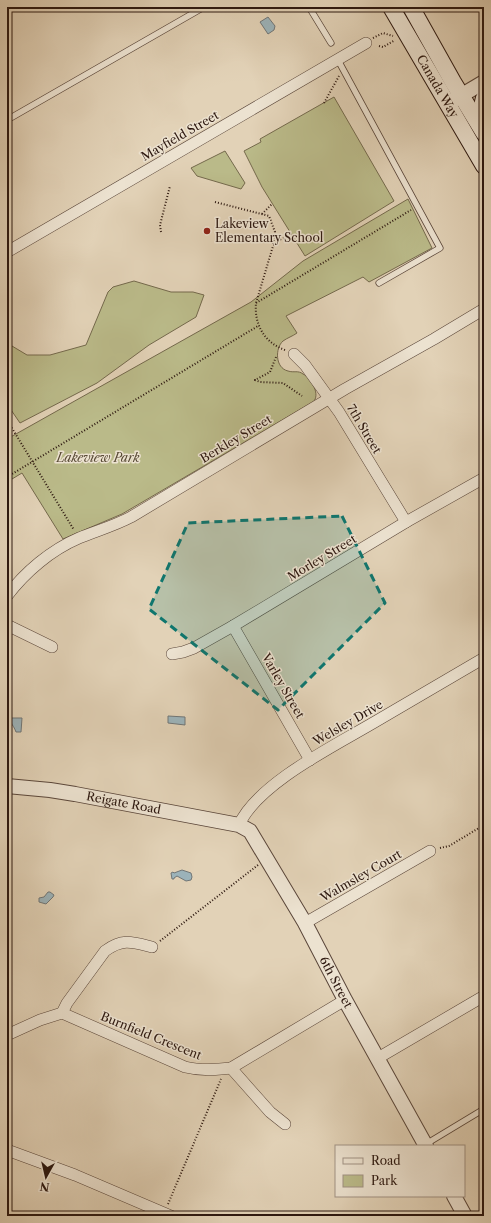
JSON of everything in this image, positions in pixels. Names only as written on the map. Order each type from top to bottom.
[{"type":"main road","name":"Canada Way","points":[[391,7],[484,166]]},
{"type":"main road","name":"Canada Way","points":[[411,7],[484,133]]},
{"type":"main road","points":[[484,98],[484,122]]},
{"type":"street","name":"Mayfield Street","points":[[7,252],[163,160],[340,64],[366,43]]},
{"type":"street","points":[[447,104],[484,82]]},
{"type":"street","name":"Berkley Street","points":[[7,596],[31,569],[49,555],[80,538],[131,517],[330,398],[434,339],[484,308]]},
{"type":"street","name":"7th Street","points":[[294,354],[305,365],[330,398],[406,522]]},
{"type":"street","name":"Morley Street","points":[[172,654],[194,648],[233,626],[406,522],[484,478]]},
{"type":"street","points":[[7,625],[52,647]]},
{"type":"street","name":"Varley Street","points":[[233,626],[310,760]]},
{"type":"street","name":"Welsley Drive","points":[[239,825],[245,813],[269,789],[310,760],[484,658]]},
{"type":"street","name":"Reigate Road","points":[[7,786],[76,794],[239,825]]},
{"type":"street","name":"6th Street","points":[[239,825],[250,831],[267,859],[304,923],[426,1145]]},
{"type":"street","name":"Walmsley Court","points":[[304,923],[430,851]]},
{"type":"street","points":[[7,1034],[40,1020],[62,1013],[67,1003],[106,951],[111,947],[124,942],[152,946]]},
{"type":"street","points":[[378,1058],[484,996]]},
{"type":"street","name":"Burnfield Crescent","points":[[62,1013],[185,1066],[206,1070],[230,1068],[345,1000]]},
{"type":"street","points":[[230,1068],[270,1112],[284,1124]]},
{"type":"street","points":[[7,1150],[75,1175],[167,1214]]},
{"type":"street","points":[[455,1197],[465,1216]]},
{"type":"lane","points":[[7,120],[204,7]]},
{"type":"lane","points":[[309,7],[331,43]]},
{"type":"lane","points":[[340,64],[416,207],[440,248],[379,283]]},
{"type":"lane","points":[[426,1145],[484,1109]]},
{"type":"path","points":[[378,35],[385,33],[398,39],[383,47],[379,46]]},
{"type":"path","points":[[324,103],[340,64]]},
{"type":"path","points":[[162,232],[160,225],[170,186]]},
{"type":"path","points":[[215,202],[269,216],[275,232],[273,246],[256,303],[255,313],[258,326],[264,336],[277,347],[294,354]]},
{"type":"path","points":[[262,214],[272,204]]},
{"type":"path","points":[[256,303],[416,207]]},
{"type":"path","points":[[273,246],[279,240],[292,235]]},
{"type":"path","points":[[7,477],[258,326]]},
{"type":"path","points":[[276,357],[270,372],[256,380],[260,382],[283,383],[302,396]]},
{"type":"path","points":[[7,420],[80,538]]},
{"type":"path","points":[[430,851],[449,846],[484,824]]},
{"type":"path","points":[[152,946],[267,859]]},
{"type":"path","points":[[167,1214],[221,1078],[230,1068]]},
{"type":"highlighted area","points":[[342,516],[385,603],[278,710],[149,609],[188,523]]},
{"type":"green space","points":[[334,97],[394,201],[305,256],[262,187],[244,151],[261,142],[260,139]]},
{"type":"green space","points":[[225,151],[245,183],[241,189],[197,176],[191,168]]},
{"type":"green space","name":"Lakeview Park","points":[[408,199],[432,248],[369,282],[363,277],[286,316],[297,333],[280,344],[278,353],[279,362],[284,369],[290,372],[301,373],[309,379],[314,387],[316,395],[313,402],[122,514],[63,539],[22,473],[7,482],[7,439],[251,302],[303,261]]},
{"type":"green space","points":[[134,281],[171,292],[193,292],[204,295],[196,317],[149,345],[97,383],[20,423],[7,404],[7,343],[27,355],[50,355],[86,345],[108,292],[113,287]]},
{"type":"water","points":[[268,17],[275,26],[274,30],[268,34],[260,22]]},
{"type":"water","points":[[168,716],[185,717],[185,725],[168,723]]},
{"type":"water","points":[[10,718],[22,718],[21,732],[16,732]]},
{"type":"water","points":[[182,870],[191,873],[191,880],[186,881],[177,876],[172,879],[171,873]]},
{"type":"water","points":[[48,892],[54,895],[53,897],[46,904],[39,902],[39,898],[44,897]]},
{"type":"place","name":"Lakeview Elementary School","points":[[207,231]]}]
